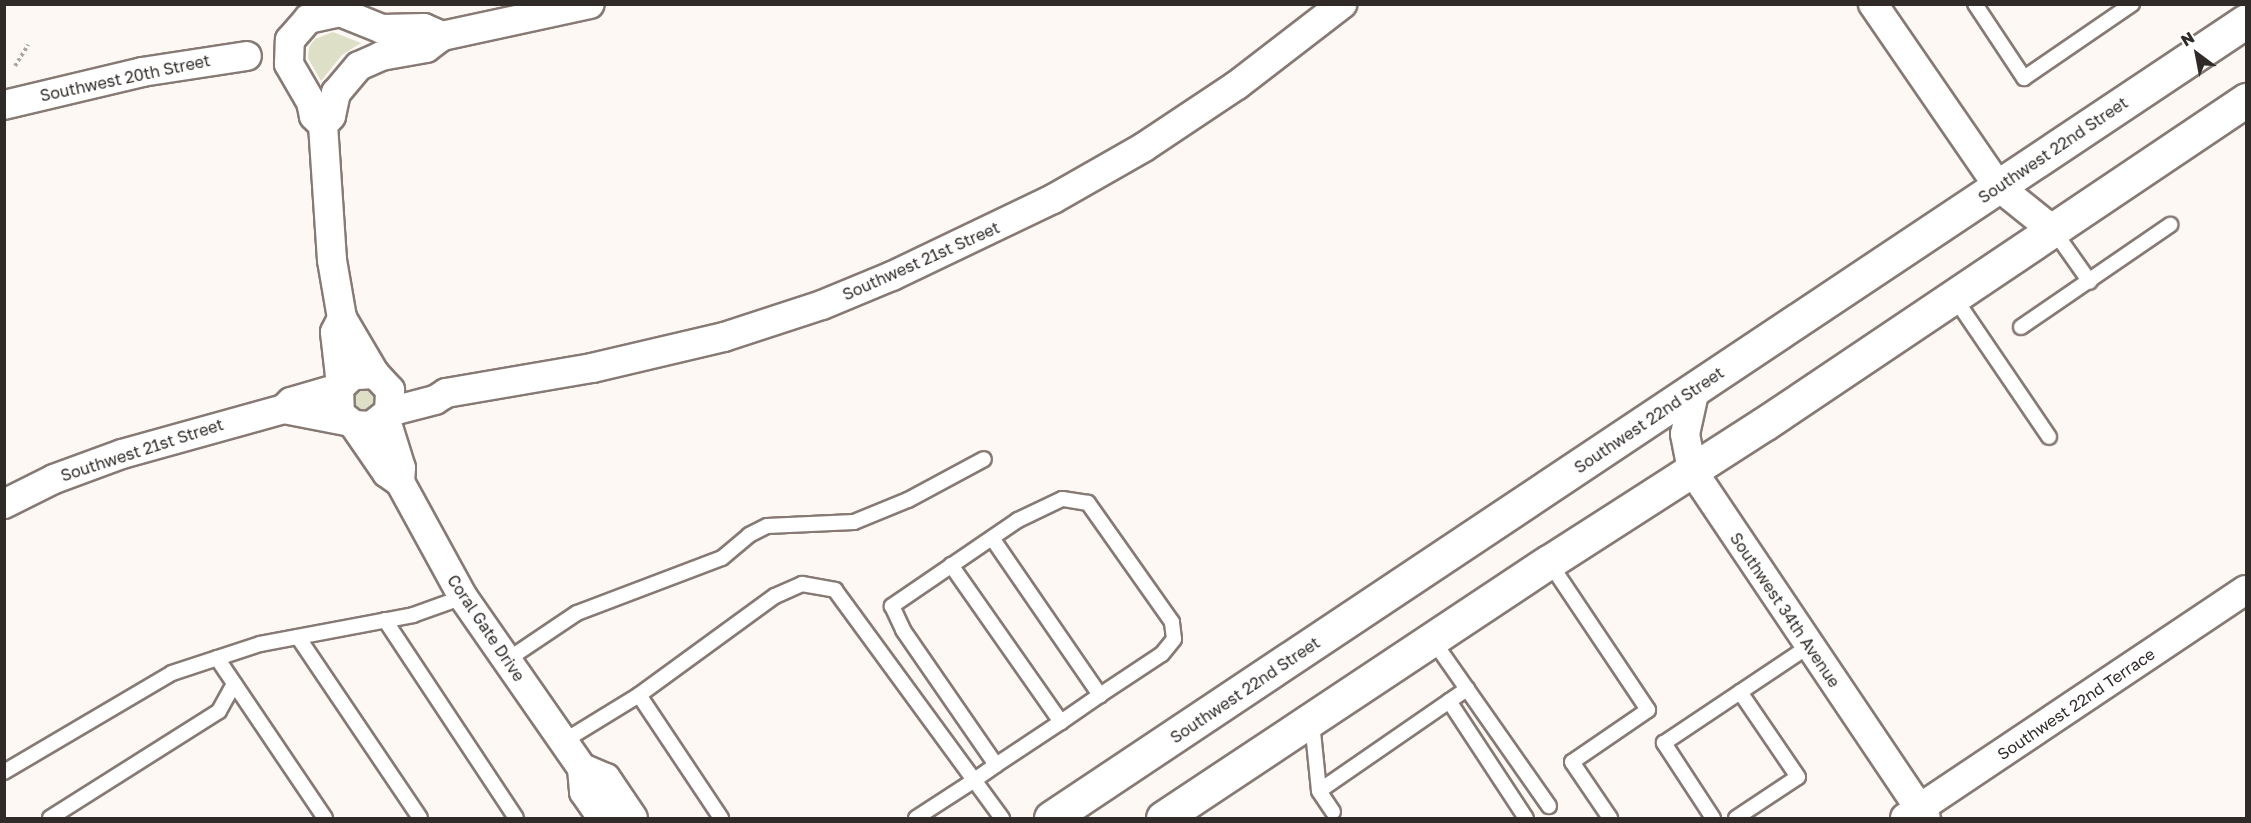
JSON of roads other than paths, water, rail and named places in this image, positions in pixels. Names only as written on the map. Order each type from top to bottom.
[{"type":"main road","name":"Southwest 22nd Street","points":[[1052,819],[2247,21]]},
{"type":"main road","points":[[1163,819],[1549,561],[1692,470],[2054,231],[2247,100]]},
{"type":"street","points":[[323,125],[331,116],[336,93],[349,76],[369,61],[426,48],[441,36],[590,4]]},
{"type":"street","name":"Southwest 21st Street","points":[[387,414],[435,400],[446,393],[592,368],[724,337],[822,305],[892,276],[1043,204],[1117,164],[1237,85],[1342,4]]},
{"type":"street","points":[[1873,4],[1998,187],[2054,231]]},
{"type":"street","points":[[342,318],[335,332],[340,386],[337,405],[350,423],[371,426],[387,414],[392,397],[342,318],[328,218],[323,125],[314,116],[311,102],[289,64],[288,47],[301,26],[317,15],[340,12],[382,29],[424,28],[441,36]]},
{"type":"street","name":"Southwest 20th Street","points":[[4,105],[142,72],[247,56]]},
{"type":"street","points":[[340,386],[360,372],[381,379]]},
{"type":"street","name":"Southwest 21st Street","points":[[381,379],[432,387],[446,393]]},
{"type":"street","name":"Southwest 21st Street","points":[[284,410],[291,402],[340,386]]},
{"type":"street","name":"Southwest 34th Avenue","points":[[1695,389],[1685,434],[1692,470],[1809,646],[1917,815]]},
{"type":"street","name":"Southwest 21st Street","points":[[4,504],[54,479],[122,454],[284,410],[350,423]]},
{"type":"street","name":"Coral Gate Drive","points":[[387,414],[401,468],[400,482]]},
{"type":"street","name":"Coral Gate Drive","points":[[350,423],[387,473],[400,482],[463,597],[582,768],[584,792],[602,819]]},
{"type":"street","name":"Southwest 22nd Terrace","points":[[1917,815],[2247,590]]},
{"type":"street","name":"Coral Gate Drive","points":[[582,768],[606,778],[633,819]]},
{"type":"lane","points":[[1980,6],[2024,78],[2132,4]]},
{"type":"lane","points":[[2021,327],[2090,282],[2170,225]]},
{"type":"lane","points":[[2054,231],[2090,282]]},
{"type":"lane","points":[[1954,297],[2049,437]]},
{"type":"lane","points":[[507,660],[577,613],[722,558],[749,535],[767,526],[854,522],[908,500],[984,459]]},
{"type":"lane","points":[[916,819],[1162,654],[1174,639],[1172,622],[1088,502],[1062,499],[992,538],[892,606],[903,630],[996,765]]},
{"type":"lane","points":[[992,538],[1100,695]]},
{"type":"lane","points":[[1549,561],[1648,710],[1572,762],[1610,819]]},
{"type":"lane","points":[[951,565],[1061,722]]},
{"type":"lane","points":[[564,741],[639,695],[775,596],[802,584],[835,590],[1002,819]]},
{"type":"lane","points":[[4,772],[172,673],[217,658],[298,637],[413,615],[463,597]]},
{"type":"lane","points":[[385,620],[516,819]]},
{"type":"lane","points":[[298,637],[420,819]]},
{"type":"lane","points":[[1432,639],[1549,806]]},
{"type":"lane","points":[[1713,819],[1664,743],[1809,646]]},
{"type":"lane","points":[[217,658],[325,819]]},
{"type":"lane","points":[[50,819],[219,711],[234,684]]},
{"type":"lane","points":[[1319,791],[1467,689]]},
{"type":"lane","points":[[1736,819],[1798,777],[1740,692]]},
{"type":"lane","points":[[639,695],[721,819]]},
{"type":"lane","points":[[1449,701],[1526,819]]},
{"type":"lane","points":[[1312,719],[1319,791],[1333,812]]}]
